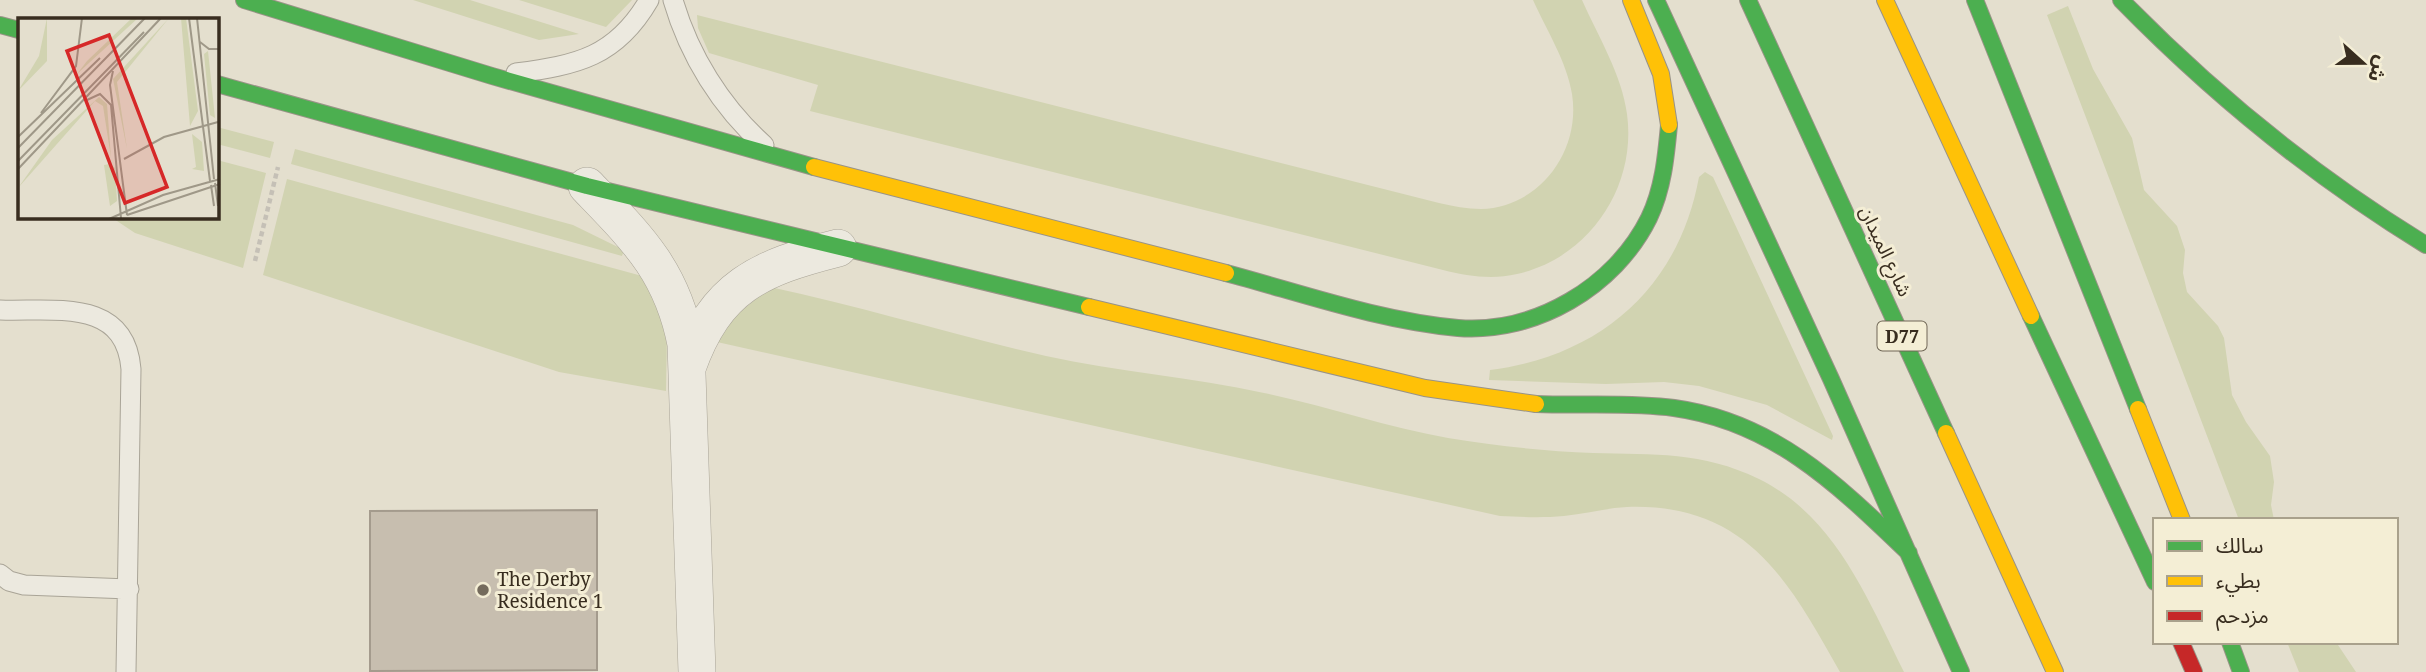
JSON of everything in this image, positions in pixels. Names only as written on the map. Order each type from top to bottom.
[{"type":"street","points":[[244,0],[492,76],[777,157],[1439,328],[1498,328],[1555,311],[1604,278],[1635,241],[1654,206],[1667,158],[1669,119],[1657,61],[1631,0]]},
{"type":"street","points":[[1656,0],[1961,672]]},
{"type":"street","name":"شارع الميدان","points":[[1748,0],[2054,672]]},
{"type":"street","points":[[1885,0],[2153,578]]},
{"type":"street","points":[[1975,0],[2181,518]]},
{"type":"street","points":[[2121,0],[2215,95],[2266,138],[2319,178],[2426,245]]},
{"type":"street","points":[[0,25],[18,30]]},
{"type":"street","points":[[219,85],[587,186],[1425,388],[1484,399],[1544,404],[1644,403],[1684,408],[1722,418],[1759,432],[1793,451],[1825,475],[1909,553]]},
{"type":"street","points":[[587,186],[642,242],[663,272],[681,319],[687,369],[697,672]]},
{"type":"street","points":[[687,369],[706,326],[736,290],[776,265],[838,248]]},
{"type":"street","points":[[690,672],[695,628]]},
{"type":"street","points":[[2182,644],[2194,672]]},
{"type":"street","points":[[2231,644],[2241,672]]},
{"type":"lane","points":[[492,76],[560,68],[582,61],[621,36],[649,0]]},
{"type":"lane","points":[[673,0],[689,42],[710,82],[750,133],[777,157]]},
{"type":"lane","points":[[0,310],[91,314],[117,328],[125,339],[131,369],[126,672]]},
{"type":"lane","points":[[0,574],[9,582],[24,585],[129,589]]},
{"type":"path","points":[[255,261],[278,167]]},
{"type":"green space","points":[[413,0],[470,0],[579,34],[539,40]]},
{"type":"green space","points":[[519,0],[632,0],[606,27]]},
{"type":"green space","points":[[1533,0],[1582,0],[1615,70],[1624,99],[1628,141],[1624,168],[1616,192],[1603,215],[1586,236],[1566,253],[1543,266],[1508,276],[1489,277],[1443,270],[810,111],[818,85],[709,53],[698,28],[697,15],[1439,203],[1481,209],[1503,206],[1539,187],[1563,154],[1570,135],[1573,115],[1569,82],[1561,58]]},
{"type":"green space","points":[[2068,6],[2093,69],[2132,138],[2144,190],[2177,226],[2185,250],[2183,273],[2187,292],[2218,326],[2224,338],[2232,395],[2246,422],[2270,456],[2274,482],[2271,505],[2274,518],[2238,518],[2047,15]]},
{"type":"green space","points":[[219,128],[274,142],[270,158],[219,145]]},
{"type":"green space","points":[[295,149],[573,225],[624,250],[622,256],[291,164]]},
{"type":"green space","points":[[219,161],[266,173],[243,268],[135,233],[114,219],[219,219]]},
{"type":"green space","points":[[1705,172],[1713,177],[1833,436],[1832,440],[1767,405],[1699,386],[1664,382],[1606,384],[1489,380],[1490,370],[1530,362],[1567,349],[1600,332],[1629,310],[1653,283],[1674,252],[1689,216],[1699,177]]},
{"type":"green space","points":[[287,179],[653,279],[667,334],[666,391],[559,372],[263,275]]},
{"type":"green space","points":[[770,287],[1046,356],[1237,387],[1448,438],[1556,451],[1677,456],[1717,463],[1738,470],[1786,495],[1809,515],[1829,538],[1863,589],[1904,672],[1840,672],[1802,607],[1781,578],[1759,554],[1733,533],[1704,518],[1668,509],[1627,507],[1556,517],[1500,516],[717,342],[726,324]]},
{"type":"green space","points":[[2288,644],[2337,644],[2356,672],[2299,672]]},
{"type":"building","name":"The Derby Residence 1","points":[[597,510],[597,670],[370,671],[370,511]]},
{"type":"traffic: fast","points":[[244,0],[492,76],[814,167]]},
{"type":"traffic: fast","points":[[1656,0],[1831,379],[1961,672]]},
{"type":"traffic: fast","points":[[1748,0],[1946,433]]},
{"type":"traffic: fast","points":[[1975,0],[2138,409]]},
{"type":"traffic: fast","points":[[2121,0],[2192,69],[2266,132],[2344,191],[2426,245]]},
{"type":"traffic: fast","points":[[0,25],[18,30]]},
{"type":"traffic: fast","points":[[219,85],[587,186],[1089,307]]},
{"type":"traffic: fast","points":[[1226,273],[1370,313],[1458,328],[1487,328],[1516,323],[1543,314],[1594,285],[1616,265],[1634,243],[1658,196],[1669,125]]},
{"type":"traffic: fast","points":[[2031,316],[2153,578]]},
{"type":"traffic: fast","points":[[1536,404],[1657,406],[1710,416],[1743,427],[1774,442],[1831,481],[1909,553]]},
{"type":"traffic: fast","points":[[2231,644],[2241,672]]},
{"type":"traffic: slow","points":[[1631,0],[1661,74],[1669,125]]},
{"type":"traffic: slow","points":[[1885,0],[2031,316]]},
{"type":"traffic: slow","points":[[814,167],[1226,273]]},
{"type":"traffic: slow","points":[[1089,307],[1425,388],[1536,404]]},
{"type":"traffic: slow","points":[[2138,409],[2181,518]]},
{"type":"traffic: slow","points":[[1946,433],[2055,672]]},
{"type":"traffic: jam","points":[[2182,644],[2194,672]]},
{"type":"place","name":"The Derby Residence 1","points":[[483,590]]}]
